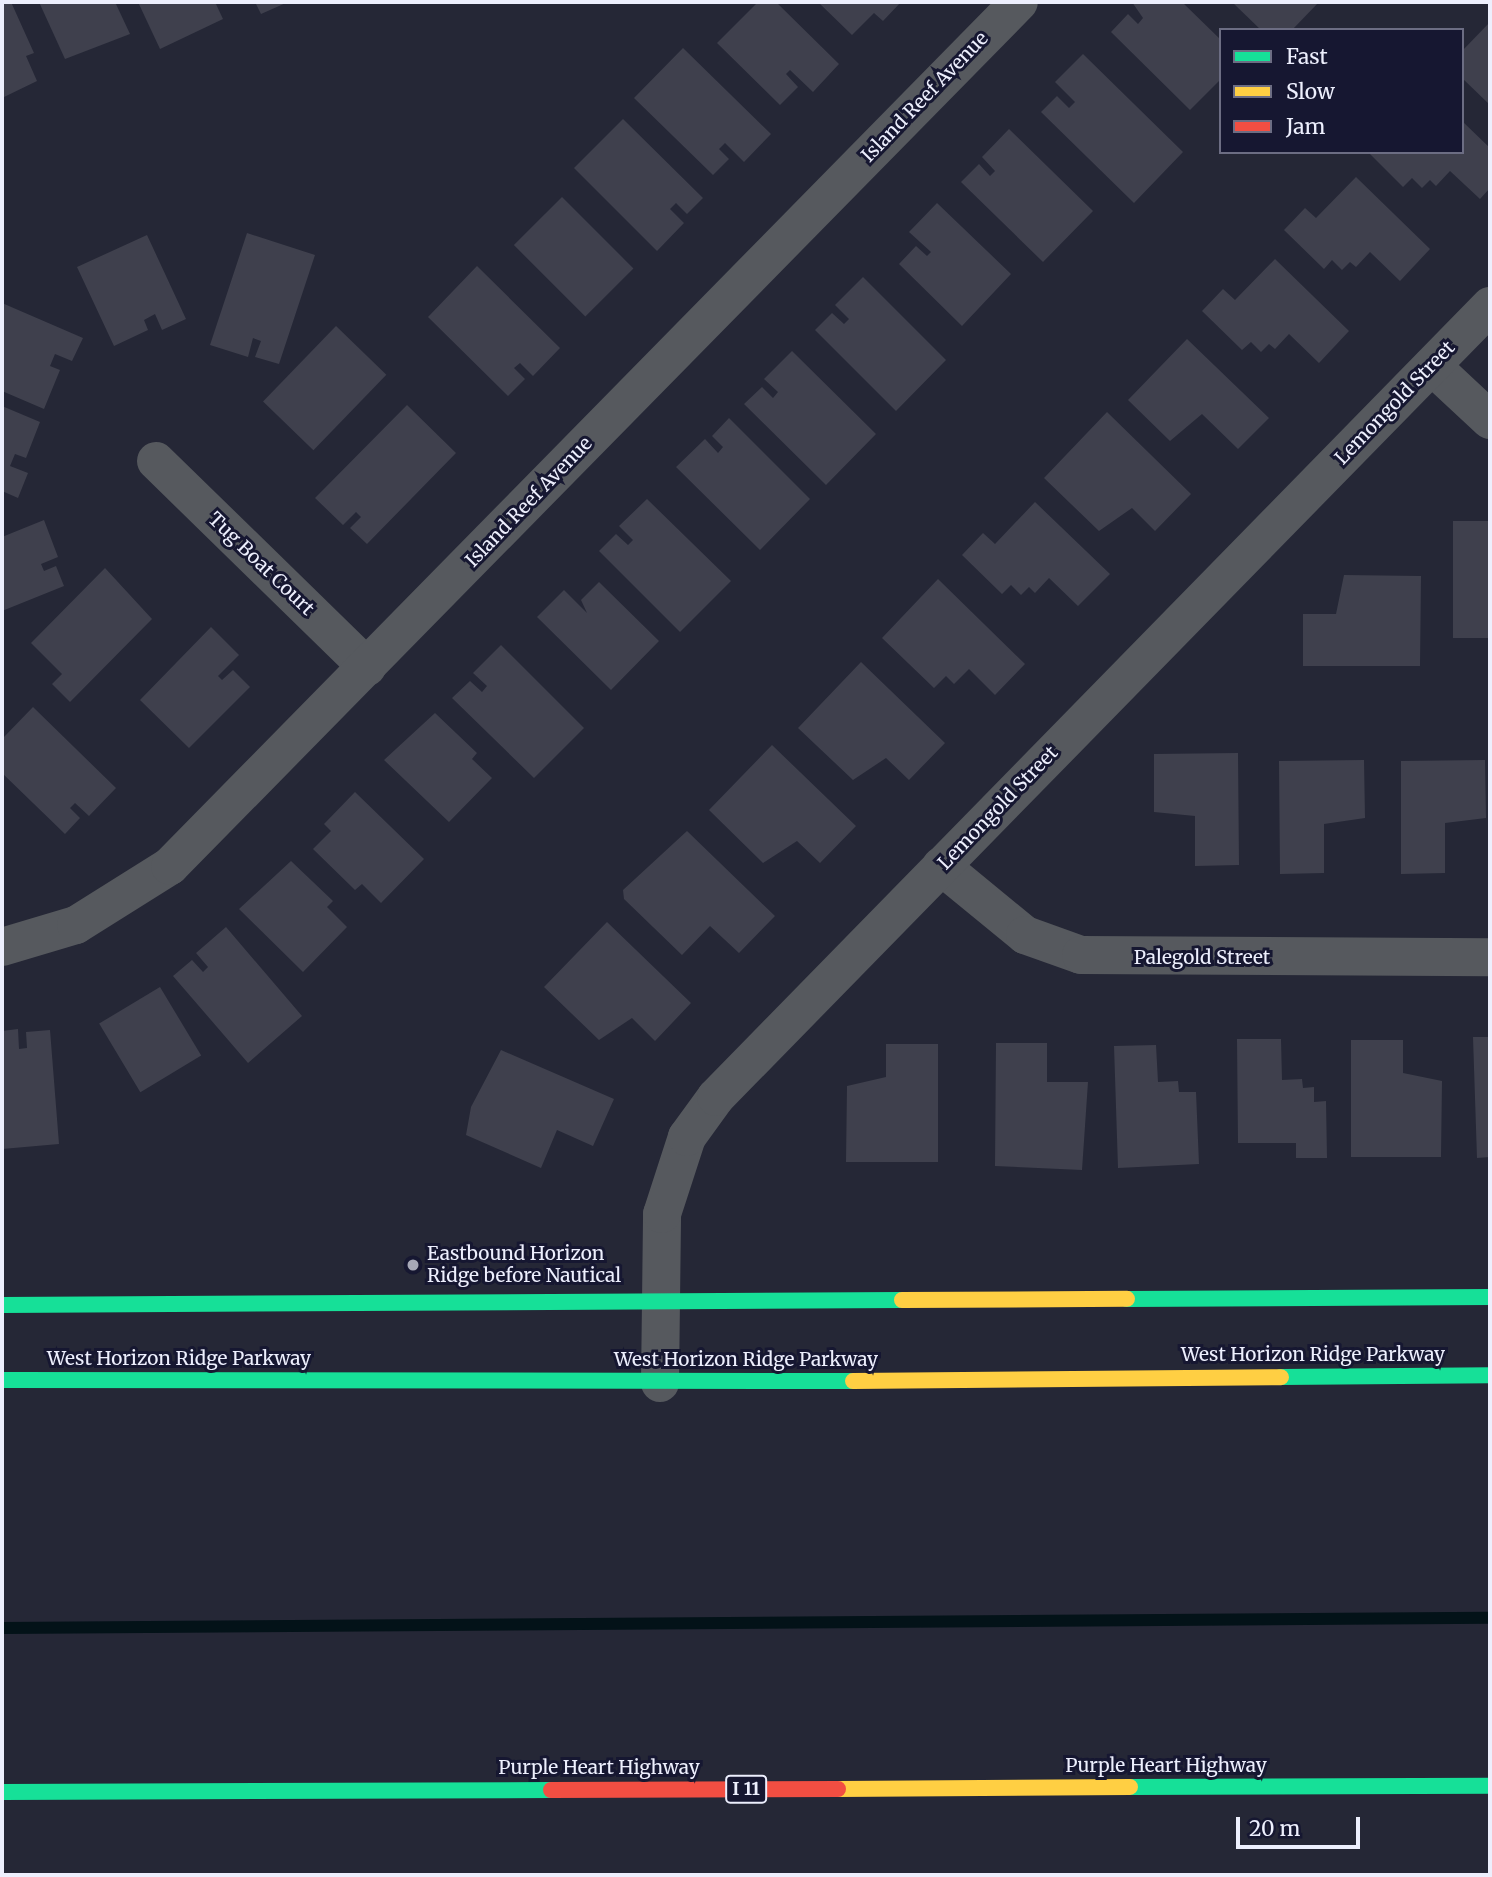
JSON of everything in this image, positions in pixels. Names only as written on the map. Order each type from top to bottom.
[{"type":"main road","points":[[2,1305],[1490,1297]]},
{"type":"main road","name":"West Horizon Ridge Parkway","points":[[2,1380],[660,1383],[1490,1375]]},
{"type":"main road","name":"Purple Heart Highway","points":[[2,1792],[1490,1786]]},
{"type":"street","name":"Island Reef Avenue","points":[[2,947],[76,925],[170,866],[1019,2]]},
{"type":"street","name":"Lemongold Street","points":[[660,1383],[662,1214],[687,1137],[716,1097],[1490,306]]},
{"type":"street","points":[[1432,366],[1490,420]]},
{"type":"street","name":"Tug Boat Court","points":[[156,461],[366,667]]},
{"type":"street","name":"Palegold Street","points":[[941,866],[1025,934],[1081,955],[1490,957]]},
{"type":"building","points":[[11,2],[34,53],[26,56],[37,81],[2,98],[2,4]]},
{"type":"building","points":[[39,2],[115,2],[130,34],[65,59]]},
{"type":"building","points":[[138,2],[215,2],[223,19],[160,49]]},
{"type":"building","points":[[255,2],[288,2],[261,14]]},
{"type":"building","points":[[758,2],[776,2],[839,64],[813,92],[790,70],[786,74],[798,87],[780,105],[717,43]]},
{"type":"building","points":[[818,2],[901,2],[883,21],[874,13],[852,35]]},
{"type":"building","points":[[1132,2],[1182,2],[1219,38],[1219,81],[1190,110],[1111,32],[1128,14],[1138,24],[1143,18]]},
{"type":"building","points":[[1232,2],[1319,2],[1294,28],[1259,28]]},
{"type":"building","points":[[1490,22],[1490,105],[1464,80],[1464,49]]},
{"type":"building","points":[[683,48],[771,134],[744,162],[725,143],[719,149],[729,159],[713,175],[634,98]]},
{"type":"building","points":[[1083,54],[1183,152],[1134,203],[1041,112],[1057,96],[1069,108],[1075,102],[1055,82]]},
{"type":"building","points":[[623,119],[703,198],[687,214],[676,203],[670,209],[684,223],[657,251],[574,168]]},
{"type":"building","points":[[1464,123],[1490,148],[1490,188],[1480,199],[1450,171],[1436,186],[1430,180],[1422,188],[1412,178],[1403,187],[1370,154],[1464,154]]},
{"type":"building","points":[[1009,129],[1093,211],[1043,262],[961,182],[979,164],[990,176],[995,171],[982,157]]},
{"type":"building","points":[[1356,177],[1430,249],[1400,281],[1370,252],[1356,267],[1350,262],[1342,270],[1332,260],[1324,269],[1284,230],[1305,208],[1316,218]]},
{"type":"building","points":[[562,197],[633,268],[585,317],[514,245]]},
{"type":"building","points":[[937,203],[1011,274],[962,326],[899,264],[916,246],[927,256],[931,252],[909,232]]},
{"type":"building","points":[[247,233],[315,255],[279,364],[255,357],[261,341],[253,338],[248,357],[210,345]]},
{"type":"building","points":[[147,235],[186,319],[162,330],[155,314],[144,320],[148,330],[114,346],[77,267]]},
{"type":"building","points":[[1275,259],[1349,331],[1319,363],[1289,334],[1275,349],[1269,344],[1261,352],[1251,342],[1242,350],[1202,311],[1223,289],[1235,300]]},
{"type":"building","points":[[477,266],[560,348],[533,376],[520,363],[514,368],[525,379],[508,396],[428,317]]},
{"type":"building","points":[[863,277],[946,360],[896,411],[815,330],[832,313],[844,324],[849,319],[835,305]]},
{"type":"building","points":[[2,303],[83,338],[72,361],[55,354],[50,366],[60,370],[44,409],[2,391]]},
{"type":"building","points":[[336,326],[386,375],[313,450],[263,402]]},
{"type":"building","points":[[1187,339],[1269,418],[1238,449],[1202,414],[1170,441],[1128,400]]},
{"type":"building","points":[[792,351],[876,434],[826,485],[744,404],[762,387],[773,398],[778,392],[764,379]]},
{"type":"building","points":[[407,405],[456,453],[367,544],[350,528],[361,517],[356,512],[343,525],[315,498]]},
{"type":"building","points":[[2,406],[40,422],[26,458],[15,454],[10,466],[28,473],[18,498],[2,491]]},
{"type":"building","points":[[1107,412],[1191,494],[1155,531],[1132,508],[1099,531],[1044,478]]},
{"type":"building","points":[[729,418],[810,499],[760,550],[676,467],[705,439],[718,453],[723,447],[712,436]]},
{"type":"building","points":[[647,499],[731,581],[680,632],[599,551],[616,534],[628,545],[633,540],[619,526]]},
{"type":"building","points":[[1035,502],[1110,574],[1078,606],[1049,578],[1035,593],[1029,587],[1021,595],[1011,585],[1002,594],[962,555],[983,533],[995,544]]},
{"type":"building","points":[[44,520],[58,557],[41,564],[44,571],[56,566],[64,586],[2,611],[2,537]]},
{"type":"building","points":[[1453,521],[1490,521],[1490,638],[1453,638]]},
{"type":"building","points":[[105,568],[152,619],[70,702],[52,684],[62,674],[31,643]]},
{"type":"building","points":[[1344,575],[1421,576],[1420,666],[1303,666],[1303,614],[1336,614]]},
{"type":"building","points":[[938,579],[1025,664],[995,695],[969,669],[954,684],[946,676],[934,688],[882,638]]},
{"type":"building","points":[[599,582],[659,641],[611,690],[537,617],[564,590],[587,613],[581,600]]},
{"type":"building","points":[[211,627],[239,655],[218,676],[222,680],[233,670],[250,687],[189,748],[140,700]]},
{"type":"building","points":[[501,645],[584,728],[534,778],[452,698],[470,681],[482,692],[487,686],[473,673]]},
{"type":"building","points":[[861,662],[945,743],[909,780],[886,758],[853,780],[798,728]]},
{"type":"building","points":[[33,707],[116,788],[89,816],[75,803],[70,808],[80,818],[65,834],[2,773],[2,739]]},
{"type":"building","points":[[435,713],[477,753],[472,759],[492,778],[449,822],[384,760]]},
{"type":"building","points":[[772,745],[856,826],[820,863],[797,841],[763,863],[709,810]]},
{"type":"building","points":[[1238,753],[1239,865],[1195,866],[1195,816],[1154,812],[1154,754]]},
{"type":"building","points":[[1364,760],[1365,818],[1324,824],[1324,873],[1280,874],[1279,761]]},
{"type":"building","points":[[1485,760],[1486,818],[1445,823],[1445,873],[1401,874],[1401,761]]},
{"type":"building","points":[[355,792],[424,859],[381,903],[362,884],[355,890],[313,849],[331,831],[324,824]]},
{"type":"building","points":[[687,831],[775,916],[739,953],[710,926],[682,955],[624,899],[623,890]]},
{"type":"building","points":[[291,861],[333,901],[327,907],[347,927],[303,972],[239,909]]},
{"type":"building","points":[[607,922],[691,1003],[655,1041],[632,1018],[599,1040],[544,987]]},
{"type":"building","points":[[226,927],[302,1016],[248,1063],[173,976],[192,960],[203,972],[208,967],[196,953]]},
{"type":"building","points":[[160,987],[201,1056],[140,1092],[99,1024]]},
{"type":"building","points":[[18,1029],[19,1049],[27,1048],[26,1032],[50,1030],[59,1144],[2,1149],[2,1031]]},
{"type":"building","points":[[1473,1037],[1490,1037],[1490,1157],[1477,1158]]},
{"type":"building","points":[[1237,1039],[1281,1039],[1282,1080],[1302,1079],[1303,1088],[1314,1087],[1314,1102],[1326,1101],[1327,1158],[1296,1158],[1296,1143],[1238,1143]]},
{"type":"building","points":[[1351,1040],[1403,1040],[1403,1073],[1442,1081],[1441,1157],[1351,1157]]},
{"type":"building","points":[[996,1043],[1047,1043],[1047,1082],[1088,1082],[1082,1170],[995,1166]]},
{"type":"building","points":[[886,1044],[938,1044],[938,1162],[846,1162],[847,1086],[886,1077]]},
{"type":"building","points":[[1156,1045],[1158,1082],[1178,1081],[1179,1092],[1196,1092],[1199,1164],[1118,1168],[1114,1046]]},
{"type":"building","points":[[501,1050],[614,1099],[593,1146],[557,1130],[541,1168],[466,1135],[471,1107]]},
{"type":"waterway","points":[[2,1628],[1490,1618]]},
{"type":"traffic: fast","points":[[1127,1299],[1490,1297]]},
{"type":"traffic: fast","points":[[2,1305],[902,1300]]},
{"type":"traffic: fast","points":[[1281,1377],[1490,1375]]},
{"type":"traffic: fast","points":[[2,1380],[853,1381]]},
{"type":"traffic: fast","points":[[1130,1787],[1490,1786]]},
{"type":"traffic: fast","points":[[2,1792],[551,1790]]},
{"type":"traffic: slow","points":[[902,1300],[1127,1299]]},
{"type":"traffic: slow","points":[[853,1381],[1281,1377]]},
{"type":"traffic: slow","points":[[838,1789],[1130,1787]]},
{"type":"traffic: jam","points":[[551,1790],[838,1789]]},
{"type":"place","name":"Eastbound Horizon Ridge before Nautical","points":[[413,1265]]}]
